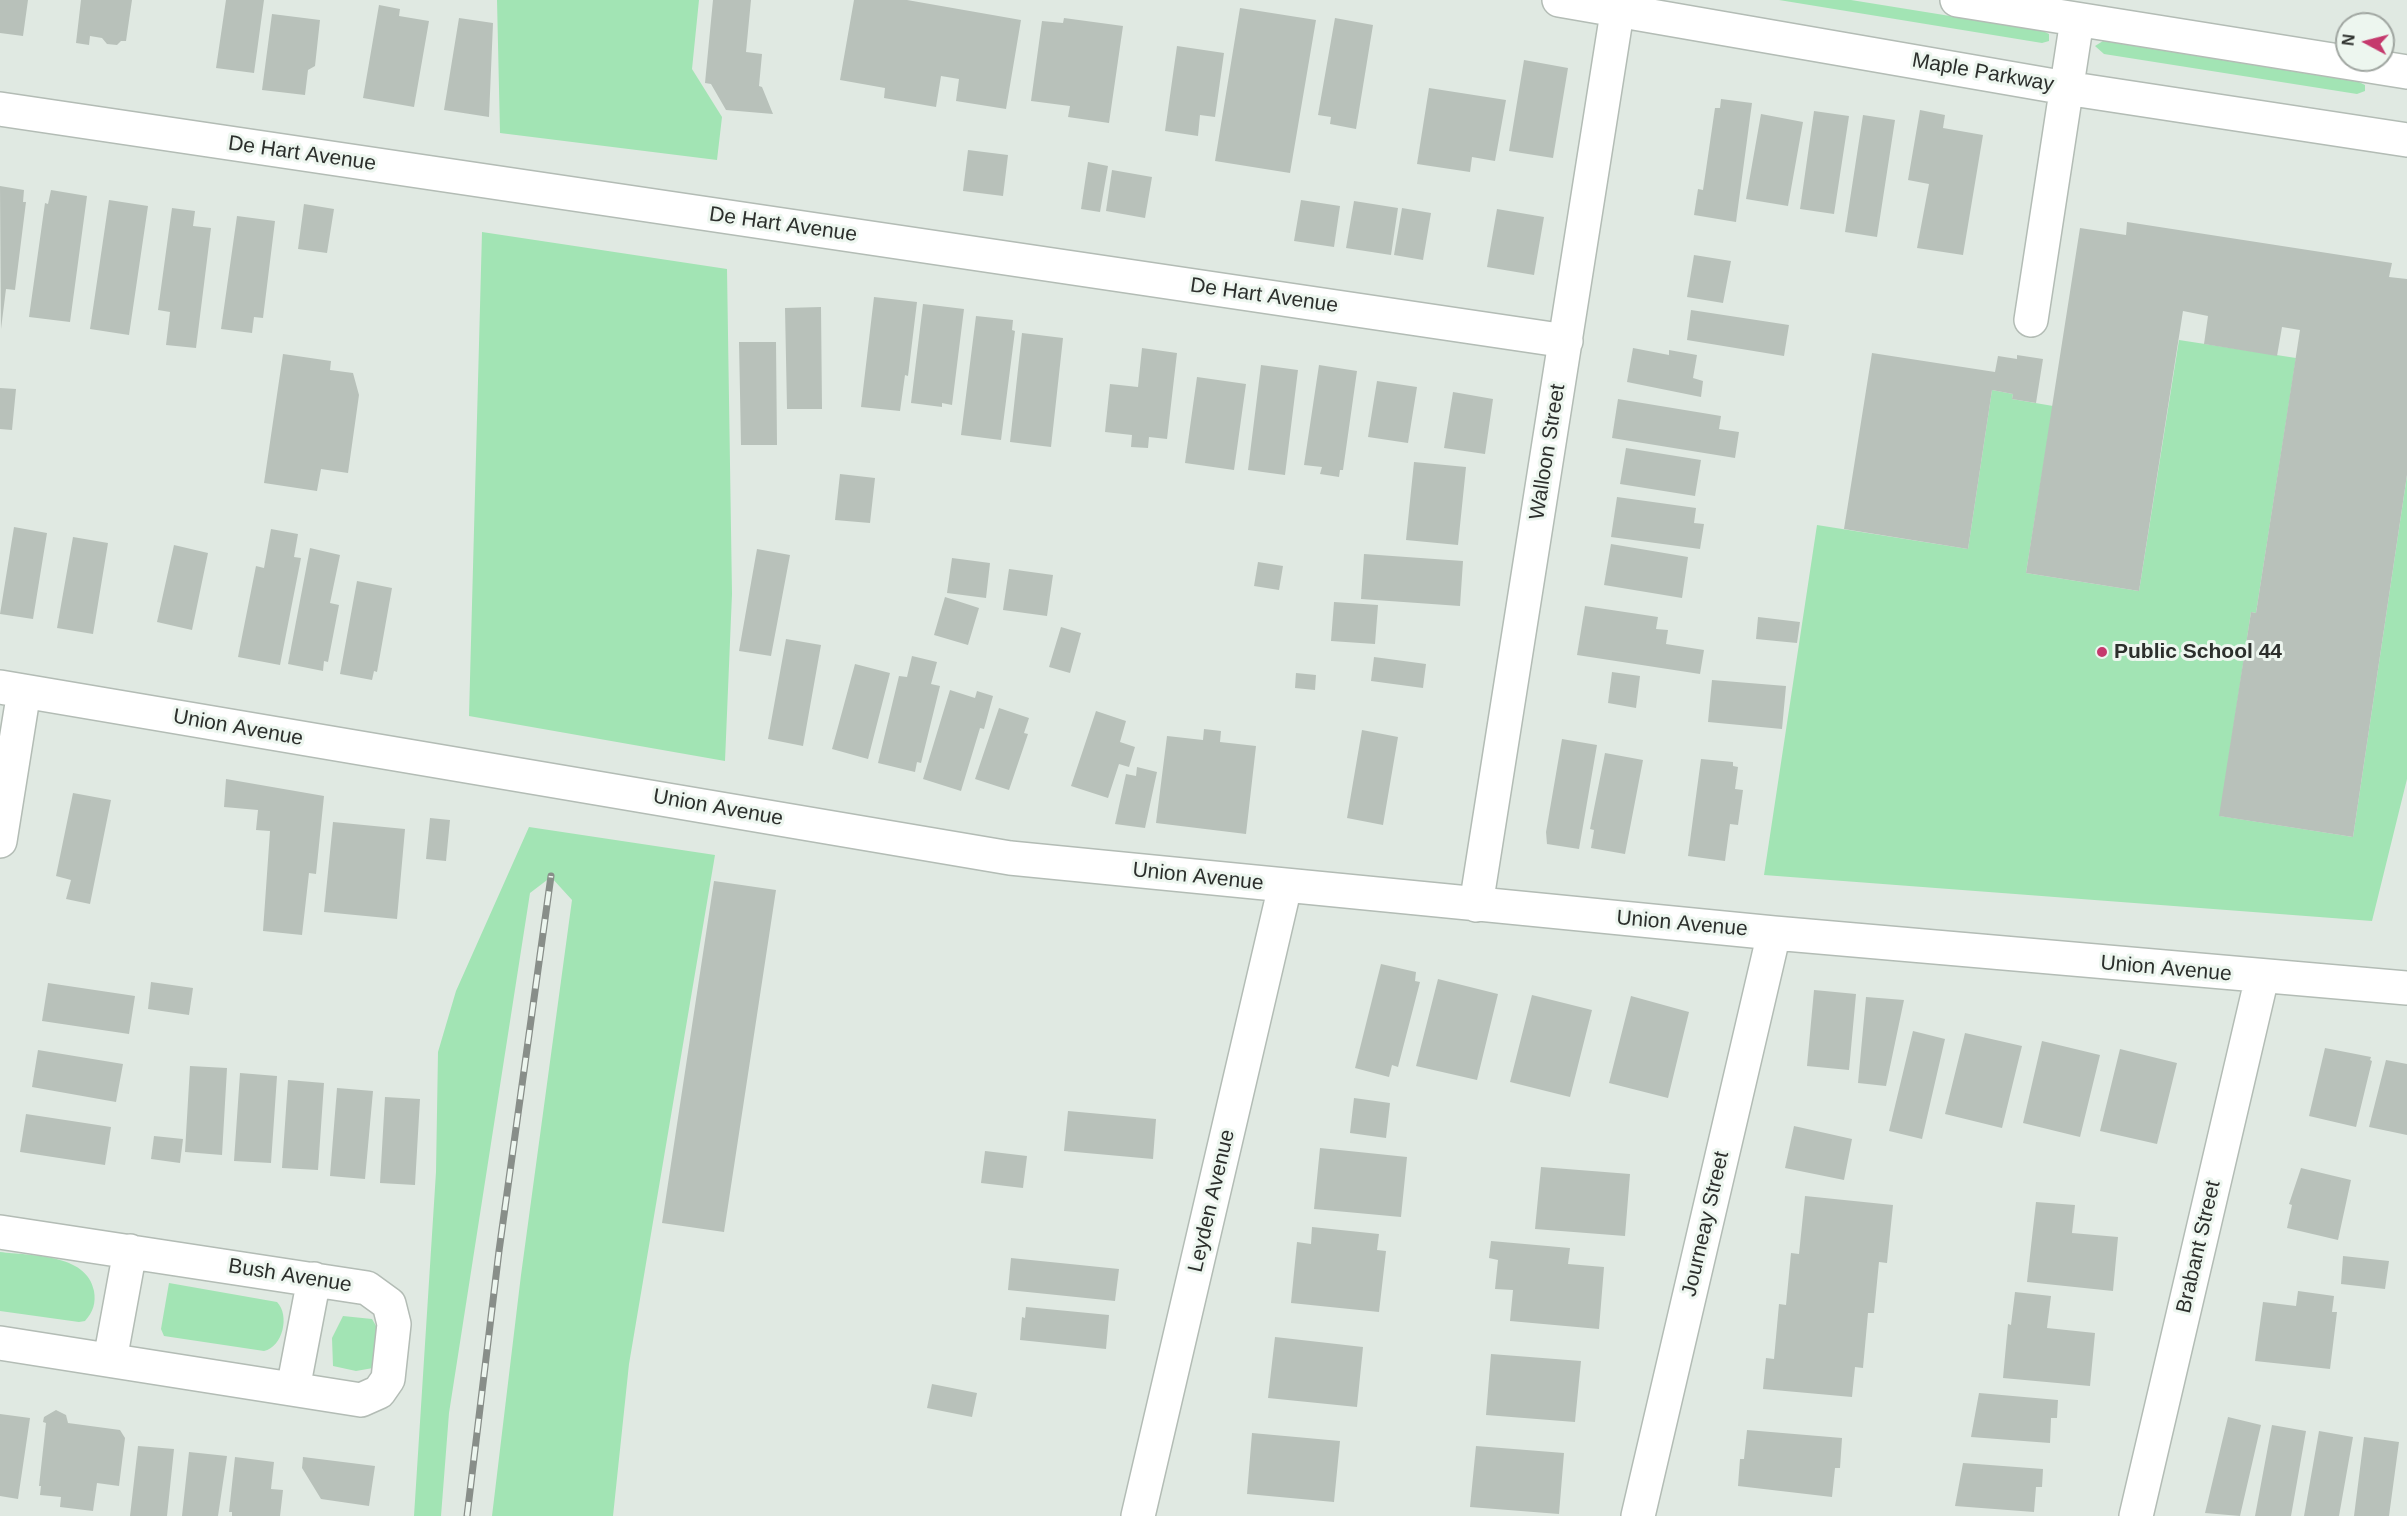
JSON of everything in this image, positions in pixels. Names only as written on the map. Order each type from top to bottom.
[{"type":"street","name":"Maple Parkway","points":[[1559,0],[1618,5],[2067,88],[2407,140]]},
{"type":"street","points":[[1957,0],[2407,72]]},
{"type":"street","name":"Walloon Street","points":[[1476,905],[1618,5]]},
{"type":"street","points":[[2031,320],[2077,20]]},
{"type":"street","name":"De Hart Avenue","points":[[0,110],[1566,341]]},
{"type":"street","points":[[0,841],[12,689]]},
{"type":"street","name":"Union Avenue","points":[[12,689],[1010,858],[1774,933],[2407,988]]},
{"type":"street","name":"Leyden Avenue","points":[[1138,1516],[1284,886]]},
{"type":"street","name":"Journeay Street","points":[[1638,1516],[1774,933]]},
{"type":"street","name":"Brabant Street","points":[[2136,1516],[2262,977]]},
{"type":"street","name":"Bush Avenue","points":[[0,1232],[367,1288],[389,1304],[394,1324],[391,1363],[387,1379],[379,1392],[361,1400],[0,1343]]},
{"type":"street","points":[[110,1360],[130,1251]]},
{"type":"street","points":[[293,1389],[314,1280]]},
{"type":"green space","points":[[497,0],[699,0],[692,69],[722,117],[717,160],[500,133]]},
{"type":"green space","points":[[1779,0],[1851,0],[2043,31],[2049,34],[2049,41],[2042,43]]},
{"type":"green space","points":[[2103,41],[2359,82],[2365,85],[2365,91],[2357,94],[2104,54],[2095,46]]},
{"type":"green space","points":[[482,232],[727,269],[732,594],[725,761],[469,716]]},
{"type":"green space","points":[[2179,340],[2296,358],[2256,613],[2251,612],[2220,816],[2353,837],[2407,475],[2407,779],[2372,921],[1764,875],[1817,525],[1968,549],[1992,390],[2013,394],[2012,399],[2053,406],[2026,573],[2139,591]]},
{"type":"green space","points":[[529,827],[715,855],[629,1364],[613,1516],[492,1516],[521,1275],[572,900],[551,877],[530,893],[449,1413],[441,1516],[414,1516],[436,1172],[438,1052],[456,991]]},
{"type":"green space","points":[[0,1252],[56,1259],[81,1269],[89,1279],[94,1291],[95,1299],[88,1318],[79,1322],[0,1311]]},
{"type":"green space","points":[[169,1283],[277,1302],[284,1322],[280,1337],[271,1348],[264,1351],[164,1336],[161,1329]]},
{"type":"green space","points":[[343,1316],[372,1319],[379,1331],[373,1368],[356,1371],[333,1366],[332,1338]]},
{"type":"building","points":[[0,0],[28,0],[23,36],[0,33]]},
{"type":"building","points":[[81,0],[132,0],[126,41],[121,41],[117,45],[107,44],[102,38],[90,36],[89,45],[76,43]]},
{"type":"building","points":[[226,0],[264,0],[254,73],[216,68]]},
{"type":"building","points":[[713,0],[751,0],[746,52],[762,54],[759,86],[762,87],[773,114],[726,110],[711,84],[705,83]]},
{"type":"building","points":[[854,0],[907,0],[1021,20],[1006,109],[956,101],[959,79],[941,76],[936,107],[884,98],[885,88],[840,80]]},
{"type":"building","points":[[379,5],[400,9],[399,16],[429,21],[414,107],[363,98]]},
{"type":"building","points":[[1240,8],[1316,20],[1290,173],[1215,161]]},
{"type":"building","points":[[272,14],[320,20],[315,66],[308,70],[305,95],[262,90]]},
{"type":"building","points":[[459,18],[493,23],[489,117],[444,110]]},
{"type":"building","points":[[1064,18],[1123,26],[1109,123],[1068,117],[1070,106],[1031,101],[1042,21],[1063,23]]},
{"type":"building","points":[[1335,18],[1373,25],[1356,129],[1330,124],[1331,117],[1318,115]]},
{"type":"building","points":[[1177,46],[1224,53],[1215,117],[1200,115],[1198,136],[1165,131]]},
{"type":"building","points":[[1524,60],[1568,68],[1553,158],[1509,151]]},
{"type":"building","points":[[1429,88],[1506,100],[1495,161],[1472,157],[1470,172],[1417,164]]},
{"type":"building","points":[[1721,99],[1752,103],[1736,222],[1694,215],[1698,189],[1703,190],[1715,108],[1720,108]]},
{"type":"building","points":[[1920,110],[1945,115],[1943,128],[1983,135],[1963,255],[1917,248],[1929,184],[1908,180]]},
{"type":"building","points":[[1814,111],[1849,116],[1834,214],[1800,209]]},
{"type":"building","points":[[1761,114],[1803,122],[1788,206],[1746,199]]},
{"type":"building","points":[[1863,115],[1895,120],[1877,237],[1845,232]]},
{"type":"building","points":[[968,150],[1008,155],[1003,196],[963,191]]},
{"type":"building","points":[[1088,162],[1108,166],[1100,212],[1081,209]]},
{"type":"building","points":[[1112,170],[1152,177],[1145,218],[1106,211]]},
{"type":"building","points":[[0,186],[24,190],[23,202],[26,202],[15,290],[6,289],[1,329]]},
{"type":"building","points":[[51,190],[87,196],[70,322],[29,317],[45,203],[48,204]]},
{"type":"building","points":[[109,200],[148,206],[129,335],[90,329]]},
{"type":"building","points":[[1301,200],[1340,206],[1334,247],[1294,241]]},
{"type":"building","points":[[1354,201],[1398,208],[1391,255],[1346,248]]},
{"type":"building","points":[[304,204],[334,209],[327,253],[298,249]]},
{"type":"building","points":[[172,208],[195,211],[193,226],[211,228],[196,348],[166,345],[170,312],[158,310]]},
{"type":"building","points":[[1402,208],[1431,213],[1423,260],[1394,255]]},
{"type":"building","points":[[1497,209],[1544,217],[1534,275],[1487,267]]},
{"type":"building","points":[[237,216],[275,221],[263,318],[254,317],[252,333],[221,329]]},
{"type":"building","points":[[2127,222],[2392,263],[2389,277],[2407,279],[2407,475],[2353,837],[2219,816],[2251,612],[2256,613],[2300,330],[2282,327],[2277,356],[2204,344],[2208,316],[2183,311],[2139,591],[2026,573],[2080,228],[2126,235]]},
{"type":"building","points":[[1694,255],[1731,261],[1723,303],[1687,297]]},
{"type":"building","points":[[874,297],[917,302],[908,376],[905,375],[900,411],[861,407]]},
{"type":"building","points":[[923,304],[964,309],[952,405],[942,403],[942,407],[911,403]]},
{"type":"building","points":[[821,307],[822,409],[787,409],[785,308]]},
{"type":"building","points":[[1691,310],[1789,325],[1784,356],[1687,340]]},
{"type":"building","points":[[976,316],[1013,320],[1012,330],[1015,331],[1001,440],[961,435]]},
{"type":"building","points":[[1022,333],[1063,338],[1051,447],[1010,442]]},
{"type":"building","points":[[739,342],[776,342],[777,445],[741,445]]},
{"type":"building","points":[[1142,348],[1177,353],[1167,439],[1149,437],[1148,448],[1131,447],[1132,435],[1105,432],[1110,384],[1138,387]]},
{"type":"building","points":[[1633,348],[1669,355],[1669,350],[1697,355],[1693,378],[1703,381],[1701,397],[1627,382]]},
{"type":"building","points":[[1872,353],[1995,372],[1998,356],[2017,359],[2017,355],[2043,359],[2036,403],[2012,399],[2013,394],[1992,390],[1968,549],[1844,529]]},
{"type":"building","points":[[283,354],[331,361],[330,370],[353,373],[359,395],[348,473],[321,469],[317,491],[264,483]]},
{"type":"building","points":[[1261,365],[1298,370],[1285,475],[1248,470]]},
{"type":"building","points":[[1319,365],[1357,371],[1343,470],[1340,470],[1339,477],[1320,474],[1322,467],[1304,465]]},
{"type":"building","points":[[1197,377],[1246,384],[1234,470],[1185,463]]},
{"type":"building","points":[[1377,381],[1417,387],[1408,443],[1368,437]]},
{"type":"building","points":[[0,388],[16,389],[12,430],[0,429]]},
{"type":"building","points":[[1453,392],[1493,399],[1485,454],[1444,448]]},
{"type":"building","points":[[1618,399],[1721,416],[1719,429],[1739,432],[1735,458],[1612,438]]},
{"type":"building","points":[[1626,448],[1701,460],[1695,496],[1620,484]]},
{"type":"building","points":[[1414,462],[1466,467],[1458,545],[1406,540]]},
{"type":"building","points":[[840,474],[875,478],[870,523],[835,520]]},
{"type":"building","points":[[1617,497],[1696,508],[1694,523],[1704,524],[1700,549],[1611,537]]},
{"type":"building","points":[[14,527],[47,533],[33,619],[0,614]]},
{"type":"building","points":[[271,529],[298,534],[294,557],[301,558],[280,665],[238,657],[256,566],[264,568]]},
{"type":"building","points":[[73,537],[108,543],[93,634],[57,628]]},
{"type":"building","points":[[1611,544],[1688,557],[1682,598],[1604,585]]},
{"type":"building","points":[[174,545],[208,553],[192,630],[157,622]]},
{"type":"building","points":[[310,548],[340,555],[330,603],[339,605],[328,662],[324,661],[323,671],[288,664]]},
{"type":"building","points":[[757,549],[790,555],[771,656],[739,651]]},
{"type":"building","points":[[1364,554],[1463,561],[1460,606],[1361,599]]},
{"type":"building","points":[[952,558],[990,563],[986,598],[947,593]]},
{"type":"building","points":[[1258,562],[1283,566],[1279,590],[1254,586]]},
{"type":"building","points":[[1009,569],[1053,575],[1047,616],[1003,610]]},
{"type":"building","points":[[357,581],[392,588],[377,672],[374,671],[372,680],[340,674]]},
{"type":"building","points":[[945,597],[979,608],[968,645],[934,635]]},
{"type":"building","points":[[1334,602],[1378,605],[1375,644],[1331,641]]},
{"type":"building","points":[[1585,606],[1658,617],[1656,629],[1668,630],[1666,644],[1704,650],[1700,674],[1577,655]]},
{"type":"building","points":[[1758,617],[1800,622],[1797,643],[1756,639]]},
{"type":"building","points":[[1061,627],[1081,633],[1070,673],[1049,667]]},
{"type":"building","points":[[786,639],[821,645],[803,746],[768,739]]},
{"type":"building","points":[[912,656],[937,662],[931,684],[940,686],[921,763],[917,762],[915,772],[878,763],[899,676],[907,677]]},
{"type":"building","points":[[1374,657],[1426,664],[1423,688],[1371,681]]},
{"type":"building","points":[[855,664],[890,673],[868,759],[832,749]]},
{"type":"building","points":[[1612,672],[1640,676],[1636,708],[1608,703]]},
{"type":"building","points":[[1296,673],[1316,675],[1315,690],[1295,688]]},
{"type":"building","points":[[1712,680],[1786,686],[1782,729],[1708,722]]},
{"type":"building","points":[[950,690],[975,698],[977,691],[993,696],[984,729],[980,728],[961,791],[923,779]]},
{"type":"building","points":[[999,708],[1029,718],[1024,733],[1028,734],[1009,790],[975,779]]},
{"type":"building","points":[[1096,711],[1126,721],[1120,742],[1135,747],[1129,767],[1119,764],[1108,798],[1071,786]]},
{"type":"building","points":[[1204,729],[1221,731],[1220,742],[1256,746],[1246,834],[1156,823],[1167,736],[1203,740]]},
{"type":"building","points":[[1362,730],[1398,737],[1383,825],[1347,818]]},
{"type":"building","points":[[1562,739],[1597,745],[1579,849],[1547,844],[1546,832]]},
{"type":"building","points":[[1605,753],[1643,760],[1625,854],[1591,848],[1594,830],[1590,829]]},
{"type":"building","points":[[1701,759],[1733,762],[1733,766],[1738,767],[1735,789],[1743,790],[1738,825],[1730,824],[1725,861],[1688,856]]},
{"type":"building","points":[[1137,767],[1157,772],[1145,828],[1115,824],[1126,774],[1136,776]]},
{"type":"building","points":[[226,779],[324,796],[316,874],[309,873],[302,935],[263,931],[270,831],[256,830],[258,810],[224,807]]},
{"type":"building","points":[[73,793],[111,800],[90,904],[66,899],[71,880],[56,876]]},
{"type":"building","points":[[430,818],[450,820],[446,861],[426,859]]},
{"type":"building","points":[[333,822],[405,829],[397,919],[324,912]]},
{"type":"building","points":[[714,881],[776,890],[724,1232],[662,1223]]},
{"type":"building","points":[[1381,964],[1416,972],[1415,981],[1420,982],[1398,1067],[1392,1065],[1389,1077],[1355,1068]]},
{"type":"building","points":[[1438,979],[1498,994],[1477,1080],[1416,1066]]},
{"type":"building","points":[[151,982],[193,988],[189,1015],[148,1009]]},
{"type":"building","points":[[48,983],[135,996],[129,1034],[42,1021]]},
{"type":"building","points":[[1814,990],[1856,994],[1849,1070],[1807,1066]]},
{"type":"building","points":[[1532,995],[1592,1010],[1570,1097],[1510,1082]]},
{"type":"building","points":[[1631,996],[1689,1012],[1668,1098],[1609,1083]]},
{"type":"building","points":[[1866,997],[1904,1000],[1886,1086],[1858,1083]]},
{"type":"building","points":[[1913,1031],[1945,1039],[1922,1139],[1889,1131]]},
{"type":"building","points":[[1965,1033],[2022,1046],[2002,1128],[1945,1114]]},
{"type":"building","points":[[2042,1041],[2100,1055],[2080,1137],[2023,1123]]},
{"type":"building","points":[[2325,1048],[2371,1057],[2372,1061],[2356,1127],[2309,1116]]},
{"type":"building","points":[[2120,1049],[2177,1063],[2157,1144],[2100,1131]]},
{"type":"building","points":[[38,1050],[123,1064],[116,1102],[32,1087]]},
{"type":"building","points":[[2386,1060],[2407,1064],[2407,1135],[2369,1127]]},
{"type":"building","points":[[190,1066],[227,1068],[222,1155],[185,1152]]},
{"type":"building","points":[[240,1073],[277,1076],[271,1163],[234,1161]]},
{"type":"building","points":[[288,1080],[324,1083],[318,1170],[282,1168]]},
{"type":"building","points":[[337,1088],[373,1091],[365,1179],[330,1176]]},
{"type":"building","points":[[385,1097],[420,1099],[415,1185],[380,1183]]},
{"type":"building","points":[[1354,1098],[1390,1103],[1386,1138],[1350,1133]]},
{"type":"building","points":[[1068,1111],[1156,1119],[1153,1159],[1064,1151]]},
{"type":"building","points":[[26,1114],[111,1127],[105,1165],[20,1152]]},
{"type":"building","points":[[1794,1126],[1852,1139],[1844,1180],[1785,1168]]},
{"type":"building","points":[[154,1136],[183,1139],[180,1163],[151,1159]]},
{"type":"building","points":[[1320,1148],[1407,1157],[1401,1217],[1314,1209]]},
{"type":"building","points":[[985,1151],[1027,1156],[1023,1188],[981,1183]]},
{"type":"building","points":[[1541,1167],[1630,1174],[1625,1236],[1535,1229]]},
{"type":"building","points":[[2301,1168],[2351,1180],[2338,1240],[2287,1228],[2292,1205],[2289,1204]]},
{"type":"building","points":[[1805,1196],[1893,1205],[1887,1263],[1879,1262],[1874,1313],[1868,1313],[1863,1368],[1855,1367],[1852,1397],[1763,1389],[1766,1358],[1774,1359],[1779,1304],[1786,1305],[1791,1253],[1799,1254]]},
{"type":"building","points":[[2036,1202],[2075,1205],[2072,1233],[2118,1237],[2113,1291],[2027,1282]]},
{"type":"building","points":[[1312,1227],[1379,1234],[1377,1250],[1386,1251],[1379,1312],[1291,1303],[1297,1242],[1311,1244]]},
{"type":"building","points":[[1491,1241],[1570,1248],[1568,1264],[1604,1267],[1599,1329],[1510,1321],[1513,1290],[1495,1289],[1498,1260],[1489,1258]]},
{"type":"building","points":[[2343,1256],[2389,1261],[2385,1289],[2341,1284]]},
{"type":"building","points":[[1011,1258],[1119,1269],[1115,1301],[1008,1290]]},
{"type":"building","points":[[2298,1291],[2334,1296],[2332,1312],[2337,1312],[2330,1369],[2255,1361],[2263,1302],[2296,1306]]},
{"type":"building","points":[[2015,1292],[2051,1296],[2047,1328],[2095,1333],[2090,1386],[2003,1378],[2008,1324],[2011,1325]]},
{"type":"building","points":[[1026,1307],[1109,1315],[1106,1349],[1020,1340],[1022,1317],[1025,1318]]},
{"type":"building","points":[[1275,1337],[1363,1347],[1357,1407],[1268,1398]]},
{"type":"building","points":[[1491,1354],[1581,1361],[1575,1422],[1486,1415]]},
{"type":"building","points":[[932,1384],[977,1393],[972,1417],[927,1408]]},
{"type":"building","points":[[1979,1393],[2058,1400],[2057,1418],[2051,1418],[2050,1443],[1971,1437]]},
{"type":"building","points":[[56,1410],[66,1415],[68,1423],[120,1430],[125,1438],[119,1486],[97,1483],[93,1511],[60,1507],[61,1497],[40,1495],[46,1423],[43,1422],[44,1417]]},
{"type":"building","points":[[0,1414],[30,1418],[18,1499],[0,1496]]},
{"type":"building","points":[[2228,1417],[2261,1425],[2240,1516],[2205,1513]]},
{"type":"building","points":[[2272,1425],[2306,1431],[2291,1516],[2255,1516]]},
{"type":"building","points":[[1747,1430],[1842,1438],[1840,1468],[1835,1468],[1832,1497],[1738,1486],[1740,1459],[1744,1459]]},
{"type":"building","points":[[2319,1431],[2353,1437],[2339,1516],[2304,1516]]},
{"type":"building","points":[[1252,1433],[1340,1441],[1334,1502],[1247,1494]]},
{"type":"building","points":[[2364,1437],[2399,1442],[2389,1516],[2354,1516]]},
{"type":"building","points":[[138,1446],[174,1449],[167,1516],[130,1516]]},
{"type":"building","points":[[1476,1446],[1564,1453],[1559,1514],[1470,1507]]},
{"type":"building","points":[[189,1452],[227,1456],[218,1516],[182,1516]]},
{"type":"building","points":[[235,1457],[274,1462],[271,1489],[283,1490],[280,1516],[232,1516],[232,1512],[229,1512]]},
{"type":"building","points":[[303,1457],[375,1466],[369,1506],[321,1499],[302,1468]]},
{"type":"building","points":[[1963,1463],[2043,1469],[2042,1487],[2036,1487],[2034,1512],[1955,1506]]},
{"type":"railway","points":[[467,1516],[499,1251],[551,876]]},
{"type":"place","name":"Public School 44","points":[[2102,652]]}]
